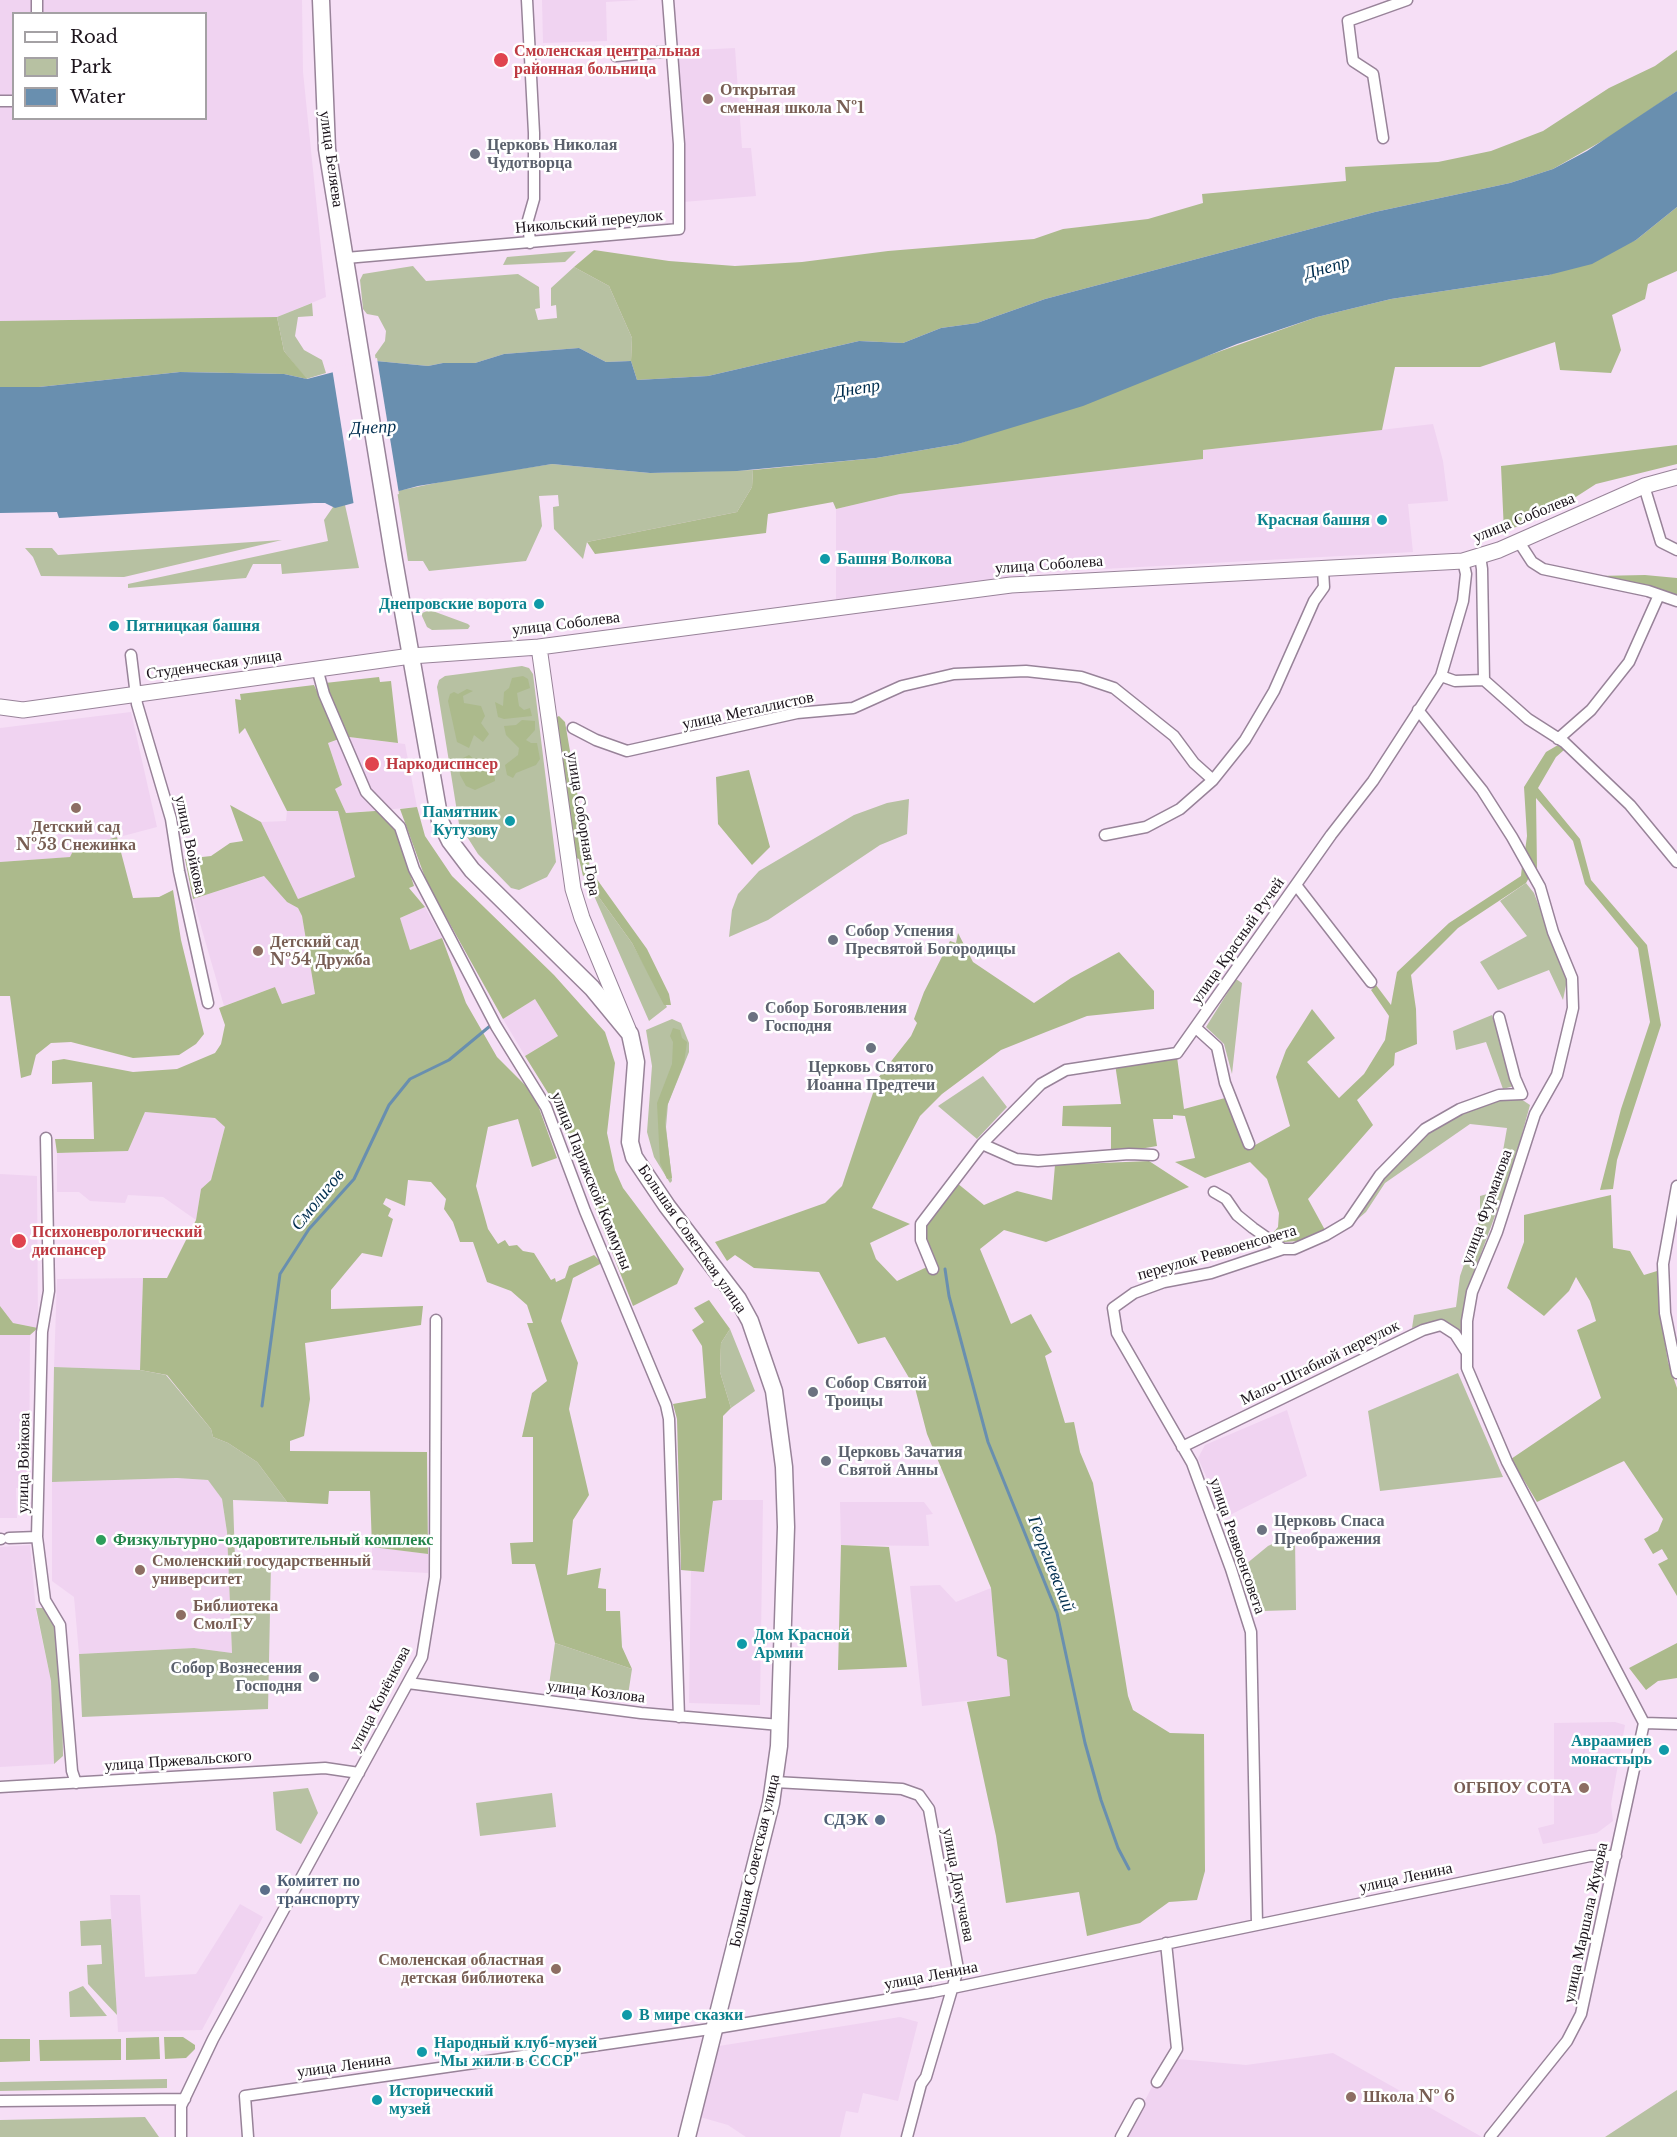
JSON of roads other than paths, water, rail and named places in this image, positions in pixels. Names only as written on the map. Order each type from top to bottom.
[{"type":"main road","name":"улица Беляева","points":[[321,0],[326,141],[394,560]]},
{"type":"main road","name":"улица Соболева","points":[[411,656],[539,647],[1028,583],[1323,570],[1463,561],[1519,542],[1644,486],[1677,477]]},
{"type":"main road","name":"Большая Советская улица","points":[[394,560],[438,811],[450,841],[472,870],[592,988],[630,1034],[636,1062],[630,1142],[634,1157],[667,1206],[738,1299],[750,1321],[774,1391],[784,1467],[786,1527],[780,1725],[775,1782],[717,2028],[687,2137]]},
{"type":"main road","name":"улица Соборная Гора","points":[[539,647],[573,889],[585,927],[630,1034]]},
{"type":"main road","name":"Студенческая улица","points":[[0,707],[23,710],[411,656]]},
{"type":"street","points":[[526,0],[533,87],[534,199],[528,220],[530,243]]},
{"type":"street","name":"Никольский переулок","points":[[346,258],[679,229],[679,144],[668,0]]},
{"type":"street","points":[[1383,138],[1373,74],[1353,61],[1348,21],[1407,0]]},
{"type":"street","points":[[616,56],[672,51]]},
{"type":"street","points":[[1644,486],[1661,542],[1677,550]]},
{"type":"street","points":[[1519,542],[1532,562],[1543,569],[1677,601]]},
{"type":"street","points":[[1480,556],[1484,680]]},
{"type":"street","name":"улица Красный Ручей","points":[[933,1269],[921,1240],[921,1224],[982,1144],[1041,1084],[1066,1070],[1177,1053],[1196,1028],[1296,885],[1373,781],[1441,676],[1463,601],[1466,574],[1463,561]]},
{"type":"street","points":[[1105,836],[1146,827],[1180,809],[1213,780],[1245,740],[1274,691],[1314,601],[1324,587],[1323,570]]},
{"type":"street","points":[[1558,739],[1591,710],[1629,662],[1659,595]]},
{"type":"street","name":"улица Войкова","points":[[131,655],[135,694],[171,819],[179,871],[208,1003]]},
{"type":"street","name":"улица Парижской Коммуны","points":[[317,668],[324,694],[366,792],[400,827],[414,868],[491,1016],[516,1063],[546,1107],[585,1211],[666,1405],[669,1419],[680,1717]]},
{"type":"street","name":"улица Металлистов","points":[[573,728],[596,740],[627,751],[797,713],[853,708],[902,686],[954,674],[1026,671],[1081,677],[1114,687],[1174,736],[1194,763],[1213,780]]},
{"type":"street","points":[[1441,676],[1455,681],[1484,680],[1528,719],[1558,739],[1630,805],[1677,862]]},
{"type":"street","name":"Студенческая улица","points":[[0,714],[23,710]]},
{"type":"street","name":"улица Фурманова","points":[[1418,710],[1482,790],[1512,837],[1540,887],[1553,932],[1572,978],[1573,1008],[1557,1075],[1535,1113],[1497,1232],[1472,1292],[1466,1350],[1467,1368],[1507,1462],[1644,1723]]},
{"type":"street","points":[[1296,885],[1371,982]]},
{"type":"street","points":[[1499,1017],[1515,1078],[1522,1094],[1543,1100]]},
{"type":"street","points":[[1196,1028],[1217,1047],[1226,1083],[1249,1143]]},
{"type":"street","name":"переулок Реввоенсовета","points":[[1113,1308],[1134,1293],[1164,1282],[1211,1273],[1282,1249],[1294,1249],[1326,1235],[1348,1222],[1380,1175],[1425,1129],[1460,1109],[1499,1095],[1522,1094]]},
{"type":"street","name":"улица Войкова","points":[[46,1138],[49,1292],[42,1332],[37,1537],[45,1599],[60,1625],[72,1772],[76,1783]]},
{"type":"street","points":[[982,1144],[1016,1159],[1038,1161],[1129,1154],[1153,1155]]},
{"type":"street","points":[[1677,1186],[1663,1264],[1665,1313],[1677,1373]]},
{"type":"street","points":[[1214,1192],[1226,1200],[1237,1215],[1282,1249]]},
{"type":"street","name":"улица Реввоенсовета","points":[[1113,1308],[1117,1333],[1192,1463],[1251,1632],[1257,1924]]},
{"type":"street","name":"улица Конёнкова","points":[[183,2102],[213,2039],[422,1657],[435,1577],[436,1320]]},
{"type":"street","name":"Мало-Штабной переулок","points":[[1182,1447],[1423,1330],[1441,1325],[1455,1334],[1466,1350]]},
{"type":"street","points":[[3,1539],[37,1537]]},
{"type":"street","name":"улица Козлова","points":[[408,1683],[680,1717],[780,1725]]},
{"type":"street","points":[[1644,1723],[1677,1724]]},
{"type":"street","name":"улица Маршала Жукова","points":[[1490,2137],[1567,2041],[1578,2022],[1644,1723]]},
{"type":"street","name":"улица Пржевальского","points":[[0,1787],[315,1768],[359,1773]]},
{"type":"street","name":"улица Докучаева","points":[[775,1782],[902,1789],[920,1795],[929,1809],[958,1969],[926,2077],[921,2084],[907,2137]]},
{"type":"street","name":"улица Ленина","points":[[248,2137],[245,2096],[717,2028],[952,1988],[1590,1856],[1616,1856]]},
{"type":"street","points":[[1157,2082],[1177,2049],[1166,1943]]},
{"type":"street","points":[[0,2102],[183,2102],[181,2137]]},
{"type":"street","points":[[1121,2137],[1139,2104]]},
{"type":"water","name":"Днепр","points":[[1677,91],[1677,207],[1636,240],[1592,264],[1549,275],[1391,299],[1317,317],[1237,344],[1083,406],[958,444],[876,458],[737,471],[650,473],[552,464],[418,486],[335,508],[325,503],[314,503],[59,518],[57,512],[0,513],[0,387],[39,387],[180,372],[284,374],[307,379],[376,361],[428,366],[443,363],[475,363],[504,354],[579,348],[606,362],[631,361],[637,380],[708,376],[859,341],[903,343],[941,328],[977,323],[1045,299],[1375,212],[1510,183],[1553,169],[1587,151]]},
{"type":"waterway","name":"Смолигов","points":[[262,1406],[280,1274],[309,1229],[354,1179],[389,1105],[410,1079],[449,1060],[490,1026]]},
{"type":"waterway","name":"Георгиевский","points":[[945,1269],[949,1296],[988,1442],[1057,1613],[1085,1743],[1101,1800],[1118,1848],[1129,1869]]},
{"type":"place","name":"Смоленская центральная районная больница","points":[[501,60]]},
{"type":"place","name":"Открытая сменная школа №1","points":[[708,99]]},
{"type":"place","name":"Церковь Николая Чудотворца","points":[[475,154]]},
{"type":"place","name":"Красная башня","points":[[1382,520]]},
{"type":"place","name":"Башня Волкова","points":[[825,559]]},
{"type":"place","name":"Днепровские ворота","points":[[539,604]]},
{"type":"place","name":"Пятницкая башня","points":[[114,626]]},
{"type":"place","name":"Наркодиспнсер","points":[[372,764]]},
{"type":"place","name":"Детский сад №53 Снежинка","points":[[76,808]]},
{"type":"place","name":"Памятник Кутузову","points":[[510,821]]},
{"type":"place","name":"Собор Успения Пресвятой Богородицы","points":[[833,940]]},
{"type":"place","name":"Детский сад №54 Дружба","points":[[258,951]]},
{"type":"place","name":"Собор Богоявления Господня","points":[[753,1017]]},
{"type":"place","name":"Церковь Святого Иоанна Предтечи","points":[[871,1048]]},
{"type":"place","name":"Психоневрологический диспансер","points":[[19,1241]]},
{"type":"place","name":"Собор Святой Троицы","points":[[813,1392]]},
{"type":"place","name":"Церковь Зачатия Святой Анны","points":[[826,1461]]},
{"type":"place","name":"Церковь Спаса Преображения","points":[[1262,1530]]},
{"type":"place","name":"Физкультурно-оздаровтительный комплекс","points":[[101,1540]]},
{"type":"place","name":"Смоленский государственный университет","points":[[140,1570]]},
{"type":"place","name":"Библиотека СмолГУ","points":[[181,1615]]},
{"type":"place","name":"Дом Красной Армии","points":[[742,1644]]},
{"type":"place","name":"Собор Вознесения Господня","points":[[314,1677]]},
{"type":"place","name":"Авраамиев монастырь","points":[[1664,1750]]},
{"type":"place","name":"ОГБПОУ СОТА","points":[[1584,1788]]},
{"type":"place","name":"СДЭК","points":[[880,1820]]},
{"type":"place","name":"Комитет по транспорту","points":[[265,1890]]},
{"type":"place","name":"Смоленская областная детская библиотека","points":[[556,1969]]},
{"type":"place","name":"В мире сказки","points":[[627,2015]]},
{"type":"place","name":"Народный клуб-музей \"Мы жили в СССР\"","points":[[422,2052]]},
{"type":"place","name":"Школа № 6","points":[[1351,2097]]},
{"type":"place","name":"Исторический музей","points":[[377,2100]]}]
